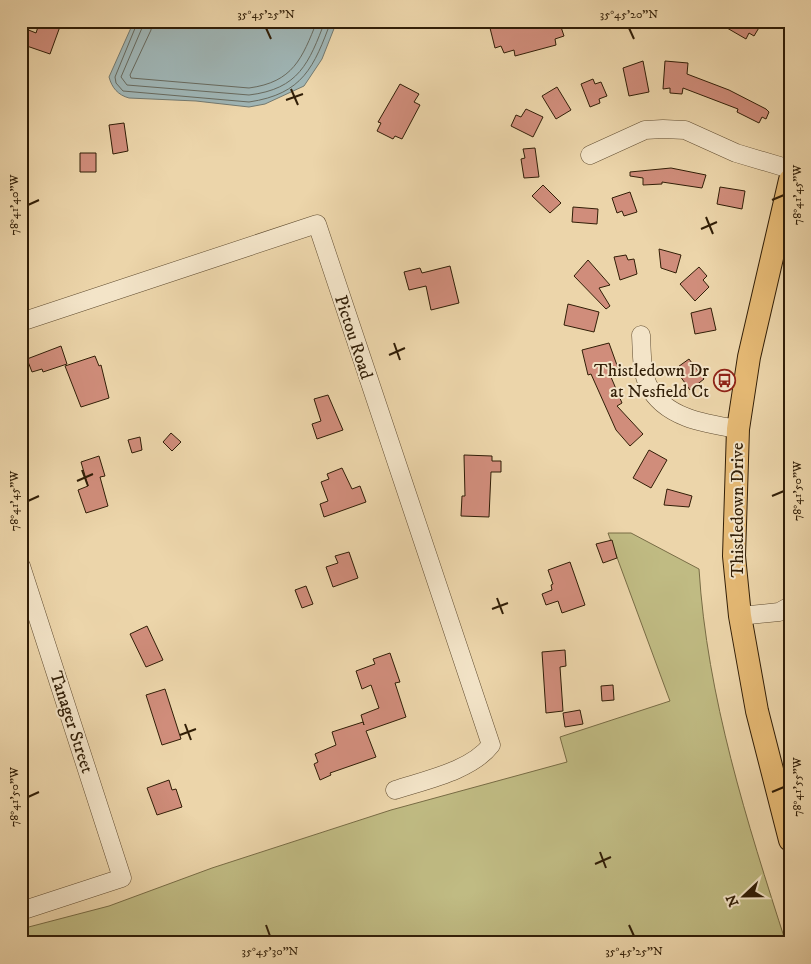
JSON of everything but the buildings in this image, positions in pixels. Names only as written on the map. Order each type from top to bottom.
[{"type":"main road","name":"Thistledown Drive","points":[[790,180],[749,357],[738,429],[734,556],[740,616],[757,711],[790,840]]},
{"type":"street","points":[[590,155],[645,130],[663,128],[685,130],[736,153],[790,169]]},
{"type":"street","name":"Pictou Road","points":[[21,322],[317,224],[491,745],[482,757],[468,765],[395,790]]},
{"type":"street","points":[[641,335],[643,362],[648,385],[666,406],[689,418],[738,429]]},
{"type":"street","name":"Tanager Street","points":[[21,566],[122,878],[21,911]]},
{"type":"street","points":[[740,616],[779,612],[790,606]]},
{"type":"shaded area","points":[[608,533],[631,533],[699,569],[703,617],[720,712],[743,805],[786,943],[21,943],[21,929],[109,906],[212,868],[391,810],[567,762],[560,737],[670,701]]},
{"type":"water","points":[[134,21],[337,21],[322,59],[304,86],[265,104],[249,107],[196,101],[129,98],[119,93],[112,85],[109,77]]},
{"type":"place","name":"Thistledown Dr at Nesfield Ct","points":[[725,380]]}]
